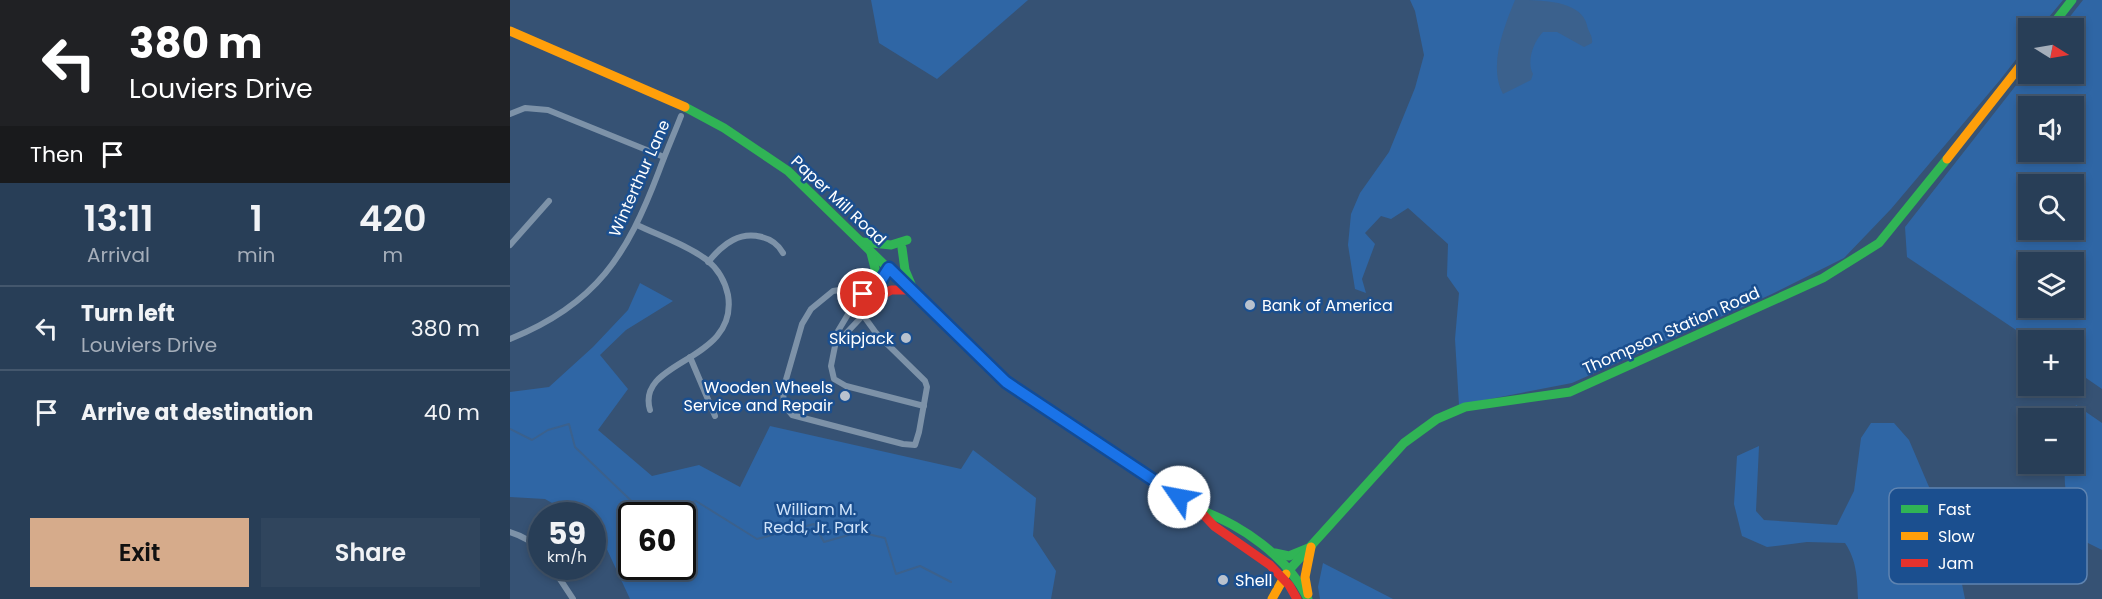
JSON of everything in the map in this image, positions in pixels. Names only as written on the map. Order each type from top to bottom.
[{"type":"main road","points":[[2058,18],[2072,0]]},
{"type":"main road","name":"Paper Mill Road","points":[[510,31],[670,99],[743,139],[788,171],[1006,382],[1198,509],[1214,526],[1262,557],[1284,578],[1297,599]]},
{"type":"main road","name":"Thompson Station Road","points":[[1272,599],[1290,569],[1404,443],[1437,419],[1466,407],[1547,396],[1589,385],[1823,278],[1879,243],[1900,220],[2018,70]]},
{"type":"main road","points":[[864,243],[905,244],[905,270],[913,291],[895,289],[885,291],[873,300]]},
{"type":"main road","points":[[864,243],[872,254],[877,287]]},
{"type":"main road","name":"Paper Mill Road","points":[[1198,509],[1214,514],[1273,553],[1290,569],[1309,599]]},
{"type":"main road","points":[[1273,553],[1289,556],[1311,547]]},
{"type":"main road","points":[[1309,599],[1305,577],[1311,547]]},
{"type":"street","points":[[510,114],[525,108],[549,110],[664,157]]},
{"type":"street","name":"Winterthur Lane","points":[[510,339],[551,319],[587,292],[614,262],[637,225],[681,116]]},
{"type":"street","points":[[510,246],[549,201]]},
{"type":"street","points":[[637,225],[696,253],[708,262],[716,269],[724,283],[728,298],[728,312],[723,328],[714,340],[666,372],[655,384],[649,397],[650,410]]},
{"type":"street","points":[[708,262],[731,240],[746,236],[762,237],[774,241],[783,253]]},
{"type":"street","points":[[837,344],[863,315],[889,268]]},
{"type":"street","points":[[877,287],[859,298],[846,315],[838,331],[831,366],[834,379],[880,396],[924,406]]},
{"type":"street","points":[[859,298],[840,290],[833,291],[811,309],[802,324],[786,379],[783,390],[784,405],[792,415],[903,444],[915,444],[924,406],[927,387],[925,381],[876,333],[863,315]]},
{"type":"street","points":[[690,357],[715,416]]},
{"type":"street","points":[[510,532],[528,540]]},
{"type":"street","points":[[561,580],[573,599]]},
{"type":"green space","points":[[871,0],[1028,0],[937,79],[879,43]]},
{"type":"green space","points":[[1410,0],[2063,0],[2048,18],[2018,18],[2018,57],[1891,209],[1844,258],[1772,294],[1572,383],[1459,405],[1455,339],[1459,293],[1447,276],[1448,244],[1408,208],[1391,219],[1381,216],[1365,233],[1375,244],[1362,279],[1366,293],[1355,289],[1348,245],[1351,214],[1360,193],[1389,152],[1415,88],[1424,55],[1415,11]]},
{"type":"green space","points":[[2083,0],[2102,0],[2102,389],[2084,377],[2084,330],[2018,331],[1907,257],[1905,227],[2018,83],[2084,84],[2084,18],[2069,18]]},
{"type":"green space","name":"William M. Redd, Jr. Park","points":[[640,283],[673,301],[626,330],[600,355],[628,389],[598,430],[652,476],[699,465],[740,487],[770,426],[961,469],[973,450],[1036,498],[1033,536],[1056,571],[1051,599],[630,599],[621,580],[696,580],[696,502],[618,502],[618,573],[606,547],[606,502],[550,502],[545,499],[510,497],[510,392],[549,387],[593,347],[628,310]]},
{"type":"green space","points":[[2084,411],[2102,423],[2102,550],[2087,542],[2087,488],[2066,488],[2065,474],[2084,474]]},
{"type":"green space","points":[[1871,423],[1894,423],[1909,440],[1929,488],[1889,488],[1889,584],[1962,584],[1965,599],[1858,599],[1854,563],[1845,543],[1807,542],[1767,547],[1742,536],[1734,504],[1737,456],[1759,446],[1756,511],[1764,520],[1837,525],[1854,491],[1861,438]]},
{"type":"green space","points":[[1323,563],[1393,599],[1320,599],[1318,587]]},
{"type":"shaded area","points":[[1515,0],[1547,1],[1568,6],[1577,11],[1583,17],[1592,43],[1584,47],[1557,32],[1543,32],[1532,51],[1531,80],[1503,94],[1499,83],[1497,59],[1502,34]]},
{"type":"waterway","points":[[510,429],[532,440],[548,430],[569,424],[575,447],[645,514],[696,501],[757,539],[814,524],[824,542],[859,532],[885,538],[896,574],[920,566],[951,582]]},
{"type":"traffic: fast","points":[[2058,18],[2072,0]]},
{"type":"traffic: fast","points":[[685,107],[724,128],[788,171],[1006,383],[1151,478]]},
{"type":"traffic: fast","points":[[1290,569],[1404,443],[1437,419],[1465,407],[1570,392],[1823,278],[1879,243],[1947,159]]},
{"type":"traffic: fast","points":[[862,242],[891,245],[907,240]]},
{"type":"traffic: fast","points":[[902,248],[905,270],[913,289]]},
{"type":"traffic: fast","points":[[871,253],[879,284]]},
{"type":"traffic: fast","points":[[1198,509],[1231,524],[1262,544],[1288,569],[1308,599]]},
{"type":"traffic: fast","points":[[1275,553],[1289,556],[1311,547]]},
{"type":"traffic: slow","points":[[510,31],[685,107]]},
{"type":"traffic: slow","points":[[1947,159],[2018,69]]},
{"type":"traffic: slow","points":[[1308,594],[1305,577],[1311,547]]},
{"type":"traffic: slow","points":[[1272,599],[1286,574]]},
{"type":"traffic: jam","points":[[873,300],[891,290],[911,290]]},
{"type":"traffic: jam","points":[[1151,478],[1198,509],[1214,526],[1270,565],[1289,585],[1297,599]]},
{"type":"place","name":"Bank of America","points":[[1250,305]]},
{"type":"place","name":"Skipjack","points":[[906,338]]},
{"type":"place","name":"Wooden Wheels Service and Repair","points":[[845,396]]},
{"type":"place","name":"Shell","points":[[1223,580]]},
{"type":"route","points":[[863,294],[875,290],[889,268],[1006,382],[1179,497]]}]
